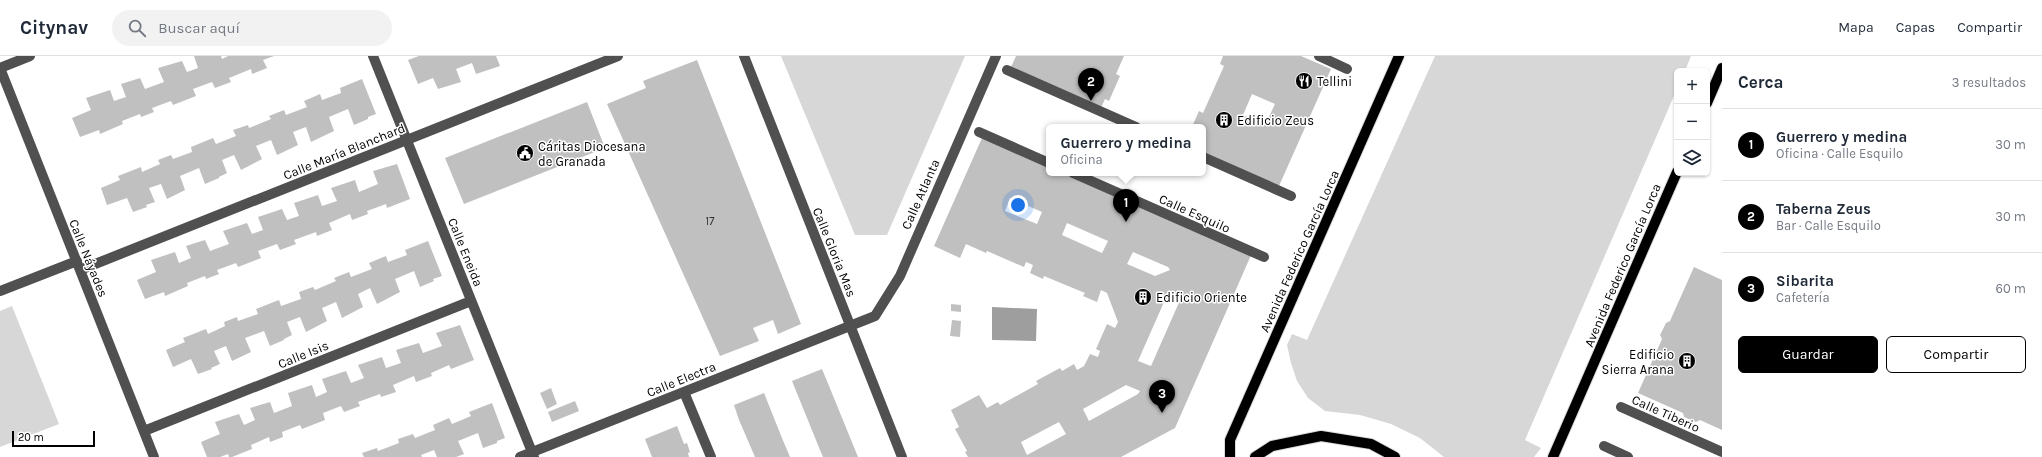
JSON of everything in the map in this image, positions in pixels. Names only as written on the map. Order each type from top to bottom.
[{"type":"main road","name":"Avenida Federico García Lorca","points":[[1230,457],[1230,440],[1399,56]]},
{"type":"main road","points":[[1710,96],[1722,68]]},
{"type":"main road","name":"Avenida Federico García Lorca","points":[[1553,457],[1675,176]]},
{"type":"main road","points":[[1255,457],[1272,446],[1321,436],[1371,444],[1395,457]]},
{"type":"street","points":[[0,68],[30,56]]},
{"type":"street","name":"Calle Eneida","points":[[373,56],[533,455]]},
{"type":"street","name":"Calle María Blanchard","points":[[0,291],[78,266],[407,140],[618,56]]},
{"type":"street","name":"Calle Gloria Mas","points":[[744,56],[902,457]]},
{"type":"street","name":"Calle Atlanta","points":[[851,326],[875,316],[900,276],[996,56]]},
{"type":"street","points":[[1319,56],[1347,69]]},
{"type":"street","name":"Calle Náyades","points":[[0,68],[154,457]]},
{"type":"street","points":[[1007,70],[1129,124]]},
{"type":"street","points":[[979,132],[1046,162]]},
{"type":"street","points":[[1206,158],[1291,196]]},
{"type":"street","name":"Calle Esquilo","points":[[1080,176],[1264,257]]},
{"type":"street","name":"Calle Isis","points":[[144,431],[471,301]]},
{"type":"street","name":"Calle Electra","points":[[520,457],[533,455],[684,392],[851,326]]},
{"type":"street","points":[[684,392],[711,457]]},
{"type":"street","name":"Calle Tiberio","points":[[1621,407],[1722,452]]},
{"type":"street","points":[[1604,446],[1628,457]]},
{"type":"shaded area","points":[[781,56],[965,56],[887,235],[855,235]]},
{"type":"shaded area","points":[[1435,56],[1691,56],[1686,68],[1674,68],[1674,96],[1525,440],[1541,448],[1534,457],[1444,457],[1420,438],[1391,424],[1360,415],[1325,411],[1308,398],[1297,381],[1291,363],[1287,345],[1292,334],[1307,340]]},
{"type":"shaded area","points":[[12,306],[59,424],[0,447],[0,311]]},
{"type":"shaded area","points":[[992,307],[1037,309],[1036,341],[992,340]]},
{"type":"building","points":[[194,56],[221,56],[222,59],[228,56],[274,56],[263,60],[267,68],[252,74],[251,69],[229,78],[231,82],[215,88],[212,82],[193,89],[196,96],[173,105],[171,101],[152,108],[154,112],[141,117],[140,114],[122,121],[123,124],[100,134],[99,130],[80,137],[72,118],[91,110],[86,98],[110,90],[114,101],[126,97],[121,84],[140,78],[145,89],[164,82],[158,68],[182,61],[187,72],[198,68]]},
{"type":"building","points":[[419,56],[496,56],[500,66],[476,74],[472,63],[456,69],[461,82],[438,89],[433,78],[418,84],[408,60]]},
{"type":"building","points":[[1016,56],[1124,56],[1116,74],[1120,76],[1109,101],[1105,99],[1100,110],[1011,67]]},
{"type":"building","name":"Edificio Zeus","points":[[1223,56],[1301,56],[1331,69],[1279,186],[1206,157],[1206,124],[1193,124],[1199,111],[1203,113],[1224,66],[1220,64]],"holes":[[[1252,94],[1275,104],[1265,125],[1243,115]]]},
{"type":"building","points":[[697,60],[801,324],[778,334],[773,320],[753,328],[759,341],[720,356],[607,104],[646,88],[643,81]]},
{"type":"building","points":[[362,79],[376,114],[368,117],[368,119],[354,125],[348,109],[329,117],[334,131],[311,142],[306,127],[293,132],[298,145],[277,155],[271,140],[256,146],[262,159],[241,170],[234,155],[222,160],[227,173],[205,184],[199,168],[180,176],[185,190],[167,199],[161,184],[149,188],[155,202],[146,205],[147,207],[133,212],[127,198],[107,205],[101,188],[120,180],[118,176],[141,167],[142,172],[160,164],[158,160],[171,155],[173,159],[192,152],[191,147],[213,138],[216,144],[236,136],[233,130],[248,125],[249,128],[271,119],[269,116],[284,110],[286,115],[307,107],[304,101],[320,94],[322,100],[341,93],[340,88]]},
{"type":"building","name":"Cáritas Diocesana de Granada","points":[[587,102],[605,148],[464,204],[445,158]]},
{"type":"building","name":"Edificio Oriente","points":[[982,138],[1046,163],[1046,176],[1077,176],[1252,253],[1175,428],[1121,457],[968,457],[965,452],[967,451],[955,429],[959,427],[951,410],[979,395],[987,408],[998,402],[1000,405],[1038,384],[1036,381],[1060,368],[1062,371],[1074,364],[1077,370],[1084,366],[1090,354],[1098,357],[1100,351],[1096,349],[1107,324],[1115,328],[1118,322],[1107,293],[1101,290],[1097,302],[1083,296],[1085,293],[1044,276],[1043,279],[1030,273],[1033,265],[1026,262],[1024,267],[987,251],[986,253],[966,244],[960,258],[934,246]],"holes":[[[1010,198],[1042,212],[1037,224],[1005,211]],[[1067,223],[1108,241],[1102,253],[1062,235]],[[1133,252],[1168,267],[1170,270],[1155,276],[1127,264]],[[1180,296],[1181,298],[1151,366],[1138,361],[1164,302]],[[1126,385],[1140,391],[1138,394],[1089,421],[1083,409]],[[1059,422],[1066,434],[1027,455],[1021,442]]]},
{"type":"building","points":[[397,164],[410,199],[387,208],[386,204],[367,211],[368,214],[352,220],[350,214],[329,223],[332,230],[317,236],[316,232],[294,240],[296,244],[280,250],[277,244],[258,251],[261,258],[238,267],[236,263],[217,270],[219,274],[206,279],[205,276],[187,283],[188,286],[165,296],[164,292],[145,299],[137,280],[156,272],[151,260],[175,252],[179,263],[191,258],[186,246],[205,240],[210,251],[229,244],[223,231],[247,223],[252,234],[263,230],[258,217],[282,209],[287,220],[299,216],[294,203],[318,195],[322,206],[337,201],[331,188],[355,180],[359,192],[378,184],[373,171]]},
{"type":"building","points":[[428,241],[442,276],[433,279],[434,281],[420,287],[414,271],[395,279],[400,292],[377,304],[370,288],[358,294],[363,307],[342,318],[336,302],[322,308],[327,321],[306,332],[300,317],[287,322],[292,335],[270,346],[264,331],[245,338],[251,352],[232,361],[226,346],[214,351],[220,364],[211,368],[212,369],[198,374],[191,359],[173,367],[166,350],[185,342],[183,338],[206,329],[208,334],[225,326],[224,322],[237,317],[238,321],[258,314],[256,309],[279,300],[281,306],[301,299],[299,292],[313,287],[315,290],[336,281],[334,278],[349,272],[351,277],[372,269],[369,263],[386,256],[388,262],[407,255],[405,250]]},
{"type":"building","name":"Edificio Sierra Arana","points":[[1694,267],[1722,280],[1722,430],[1700,420],[1696,422],[1684,417],[1683,413],[1638,393],[1662,339],[1660,335],[1666,323],[1670,321]]},
{"type":"building","points":[[951,304],[961,305],[961,312],[951,311]]},
{"type":"building","points":[[952,320],[961,321],[960,337],[950,336]]},
{"type":"building","points":[[460,325],[474,360],[451,369],[449,365],[431,373],[432,376],[416,382],[414,376],[393,385],[396,392],[381,397],[380,394],[358,402],[360,406],[344,412],[341,406],[323,413],[325,420],[302,429],[300,425],[282,432],[283,437],[270,442],[269,437],[251,445],[252,449],[232,457],[229,457],[228,454],[220,457],[207,457],[201,442],[220,434],[215,422],[239,414],[244,425],[255,420],[250,408],[270,402],[274,413],[292,406],[288,393],[312,385],[316,397],[327,392],[322,379],[346,371],[351,383],[364,378],[358,365],[382,357],[386,368],[401,363],[396,350],[419,343],[423,353],[442,346],[436,333]]},
{"type":"building","points":[[822,369],[858,457],[823,457],[820,450],[792,381]]},
{"type":"building","points":[[551,388],[557,404],[547,409],[540,393]]},
{"type":"building","points":[[764,393],[790,457],[755,457],[739,420],[734,405]]},
{"type":"building","points":[[575,401],[579,411],[552,422],[548,412]]},
{"type":"building","points":[[492,403],[505,438],[497,441],[497,443],[483,448],[478,433],[458,441],[464,454],[456,457],[437,457],[434,450],[421,455],[422,457],[364,457],[362,453],[377,448],[378,451],[399,443],[398,439],[413,434],[415,438],[435,430],[433,425],[449,418],[452,424],[471,416],[469,412]]},
{"type":"building","points":[[677,426],[684,444],[687,443],[690,452],[688,453],[689,457],[652,457],[645,439]]},
{"type":"place","name":"Tellini","points":[[1304,81]]},
{"type":"place","name":"Taberna Zeus","points":[[1091,101]]},
{"type":"place","name":"Edificio Zeus","points":[[1224,120]]},
{"type":"place","name":"Cáritas Diocesana de Granada","points":[[525,153]]},
{"type":"place","name":"Guerrero y medina","points":[[1126,222]]},
{"type":"place","name":"Edificio Oriente","points":[[1143,297]]},
{"type":"place","name":"Edificio Sierra Arana","points":[[1687,361]]},
{"type":"place","name":"Sibarita","points":[[1162,413]]}]
